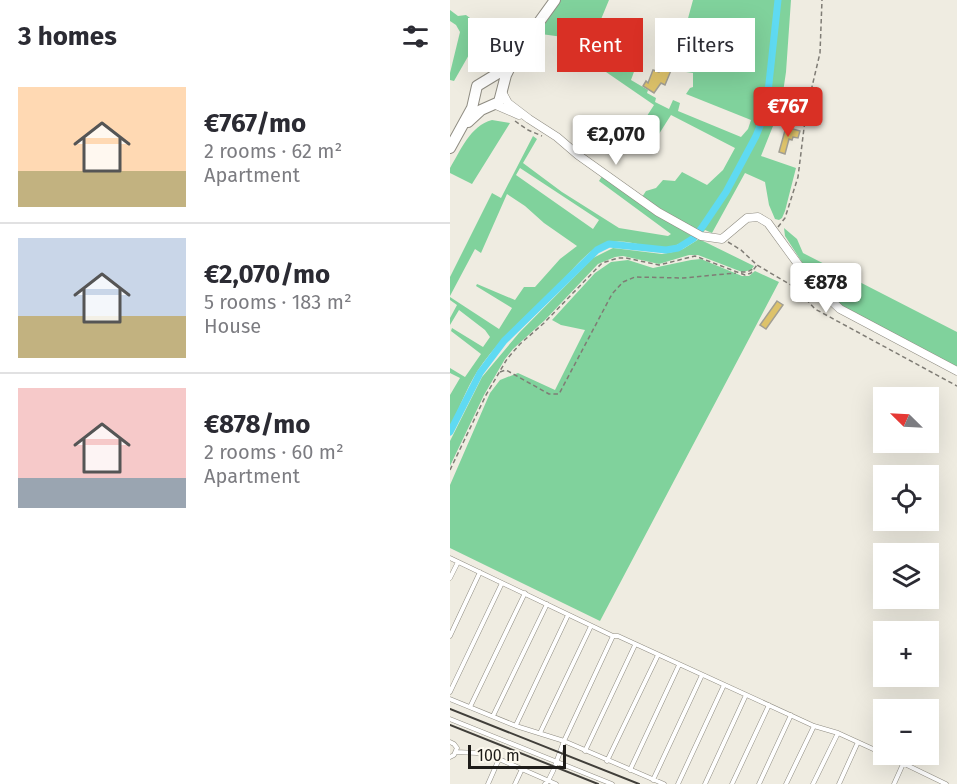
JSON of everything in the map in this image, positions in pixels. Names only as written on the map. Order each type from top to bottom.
[{"type":"main road","points":[[542,18],[555,0]]},
{"type":"main road","points":[[450,148],[464,126],[480,83],[500,72]]},
{"type":"main road","points":[[464,126],[502,98],[509,72]]},
{"type":"main road","points":[[488,79],[497,82],[502,92]]},
{"type":"main road","points":[[475,95],[479,103],[491,106]]},
{"type":"street","points":[[502,92],[508,103],[557,137],[578,155],[658,212],[701,236],[722,238],[747,218],[758,217],[768,223],[811,282],[840,309],[957,371]]},
{"type":"street","points":[[491,106],[529,119]]},
{"type":"lane","points":[[450,558],[613,636],[618,636],[814,726],[838,733],[873,749]]},
{"type":"lane","points":[[450,578],[458,562]]},
{"type":"lane","points":[[450,636],[480,572]]},
{"type":"lane","points":[[450,692],[502,583]]},
{"type":"lane","points":[[470,707],[525,593]]},
{"type":"lane","points":[[493,716],[547,604]]},
{"type":"lane","points":[[516,726],[568,615]]},
{"type":"lane","points":[[540,733],[591,626]]},
{"type":"lane","points":[[547,783],[613,636]]},
{"type":"lane","points":[[585,751],[635,645]]},
{"type":"lane","points":[[607,761],[658,655]]},
{"type":"lane","points":[[630,770],[679,665]]},
{"type":"lane","points":[[653,780],[702,675]]},
{"type":"lane","points":[[678,784],[724,685]]},
{"type":"lane","points":[[705,784],[746,695]]},
{"type":"lane","points":[[450,699],[516,726],[564,741],[664,784]]},
{"type":"lane","points":[[732,784],[769,705]]},
{"type":"lane","points":[[759,784],[791,715]]},
{"type":"lane","points":[[450,719],[612,784]]},
{"type":"lane","points":[[786,784],[814,726]]},
{"type":"lane","points":[[813,784],[838,733]]},
{"type":"lane","points":[[450,742],[456,746],[456,752]]},
{"type":"lane","points":[[839,784],[858,742]]},
{"type":"lane","points":[[450,757],[456,752],[477,753],[499,759],[547,783],[556,784]]},
{"type":"lane","points":[[488,784],[499,759]]},
{"type":"lane","points":[[894,784],[903,765]]},
{"type":"lane","points":[[905,765],[946,784]]},
{"type":"lane","points":[[515,784],[522,769]]},
{"type":"path","points":[[774,232],[785,218],[798,177],[806,112],[820,53],[822,0]]},
{"type":"path","points":[[513,120],[545,138]]},
{"type":"path","points":[[722,238],[741,250],[758,266],[796,288],[815,309],[957,386]]},
{"type":"path","points":[[450,470],[486,395],[507,358],[592,273],[609,260],[626,258],[659,265],[695,256],[745,275],[758,266]]},
{"type":"path","points":[[499,373],[506,370],[549,394],[559,394],[612,294],[623,282],[635,278],[683,278],[738,272]]},
{"type":"green space","points":[[561,0],[609,0],[602,18],[557,18],[557,36],[545,35],[545,24]]},
{"type":"green space","points":[[693,0],[791,0],[781,106],[761,156],[796,168],[785,211],[779,220],[775,219],[769,205],[765,182],[745,173],[712,233],[705,230],[702,234],[642,197],[646,191],[656,188],[663,180],[675,181],[682,172],[707,185],[723,170],[735,148],[671,115],[652,145],[643,141],[641,137],[650,123],[645,119],[654,105],[606,72],[634,72],[631,80],[648,90],[647,93],[656,98],[655,102],[669,109],[673,100],[680,103],[678,111],[741,137],[748,129],[751,120],[686,94],[693,87],[693,73],[686,72],[755,72],[755,18],[688,18]]},
{"type":"green space","points":[[450,10],[458,16],[466,15],[470,18],[468,18],[468,56],[454,81],[450,80],[450,73],[460,32],[450,21]]},
{"type":"green space","points":[[492,120],[510,123],[472,184],[450,173],[450,168],[462,146],[472,133],[484,123]]},
{"type":"green space","points":[[533,136],[537,139],[523,163],[562,192],[619,228],[668,236],[671,234],[599,181],[602,176],[692,236],[680,244],[668,247],[615,242],[604,244],[591,251],[510,331],[483,363],[473,378],[450,428],[450,395],[460,378],[450,373],[450,368],[465,377],[481,354],[451,331],[452,328],[483,347],[490,337],[485,330],[459,310],[450,325],[450,318],[457,305],[450,300],[450,297],[499,329],[512,308],[476,286],[477,284],[515,300],[524,287],[535,287],[560,259],[577,246],[507,194],[481,253],[475,249],[450,296],[450,277],[492,193],[501,198]],"holes":[[[520,168],[599,220],[593,229],[516,175]]]},
{"type":"green space","points":[[784,228],[797,239],[803,253],[957,332],[957,368],[841,306],[809,273],[785,236]]},
{"type":"green space","points":[[699,239],[754,266],[751,270],[742,272],[698,255],[689,255],[659,264],[623,256],[598,264],[505,359],[484,395],[450,466],[450,441],[482,377],[519,333],[593,258],[613,248],[662,254],[683,249]]},
{"type":"green space","points":[[701,259],[742,276],[749,276],[755,271],[779,282],[600,621],[450,548],[450,485],[490,393],[500,380],[518,373],[555,390],[585,330],[561,325],[552,320],[595,273],[611,262],[628,260],[653,268]]},
{"type":"building","points":[[653,70],[670,72],[665,85],[661,83],[654,93],[643,86],[646,81],[648,83]]},
{"type":"building","points":[[786,127],[800,131],[798,138],[789,139],[785,154],[779,152]]},
{"type":"building","points":[[777,301],[783,305],[766,329],[760,325]]},
{"type":"waterway","points":[[450,432],[480,373],[504,341],[597,250],[609,244],[666,250],[678,248],[694,238],[726,192],[756,136],[766,111],[778,0]]},
{"type":"railway","points":[[450,709],[639,784]]},
{"type":"railway","points":[[450,725],[598,784]]}]
